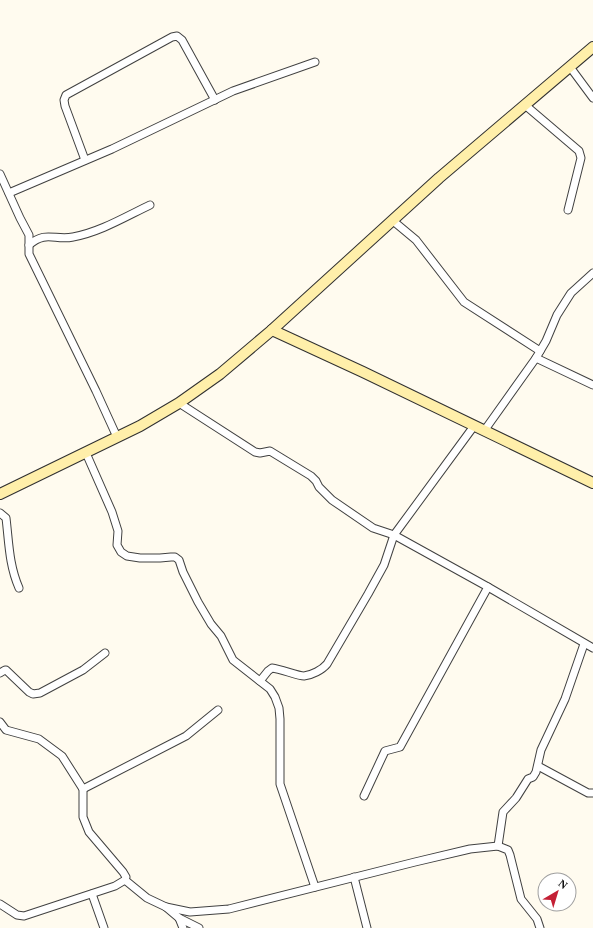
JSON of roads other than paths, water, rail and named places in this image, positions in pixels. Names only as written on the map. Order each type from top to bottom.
[{"type":"street","points":[[85,160],[65,106],[64,100],[66,95],[172,37],[177,36],[182,40],[215,100]]},
{"type":"street","points":[[0,494],[117,437],[179,403],[220,374],[272,330],[439,178],[593,47]]},
{"type":"street","points":[[9,193],[85,160],[233,91],[315,62]]},
{"type":"street","points":[[570,67],[593,98]]},
{"type":"street","points":[[525,105],[579,151],[581,158],[568,210]]},
{"type":"street","points":[[0,174],[29,235],[29,254],[117,437]]},
{"type":"street","points":[[29,245],[36,239],[49,236],[71,238],[90,234],[150,205]]},
{"type":"street","points":[[392,220],[421,246],[464,302],[540,351]]},
{"type":"street","points":[[484,431],[536,358],[546,341],[557,315],[571,293],[593,273]]},
{"type":"street","points":[[272,330],[593,482]]},
{"type":"street","points":[[536,358],[593,385]]},
{"type":"street","points":[[179,403],[255,452],[260,453],[270,451],[311,476],[319,487],[332,500],[372,528],[394,535],[593,648]]},
{"type":"street","points":[[260,681],[272,668],[304,676],[323,669],[368,594],[384,564],[394,535],[474,426]]},
{"type":"street","points":[[86,453],[112,512],[118,531],[117,545],[121,552],[127,556],[160,558],[175,557],[179,560],[183,572],[198,602],[211,624],[221,636],[233,660],[270,689],[275,697],[279,708],[280,784],[315,887]]},
{"type":"street","points":[[0,513],[6,518],[7,542],[11,566],[20,588]]},
{"type":"street","points":[[364,796],[385,751],[400,747],[488,587]]},
{"type":"street","points":[[498,846],[503,812],[516,798],[528,779],[533,776],[538,766],[541,750],[564,699],[584,644]]},
{"type":"street","points":[[0,673],[6,670],[29,692],[33,694],[40,693],[83,670],[105,654]]},
{"type":"street","points":[[83,789],[186,736],[218,710]]},
{"type":"street","points":[[0,722],[6,730],[39,739],[62,756],[83,789],[83,817],[89,832],[123,872],[126,877],[125,880],[147,898],[166,907],[190,912],[229,909],[470,849],[498,846],[508,850],[520,899],[536,919],[540,928]]},
{"type":"street","points":[[538,766],[588,793],[593,793]]},
{"type":"street","points":[[354,877],[367,928]]},
{"type":"street","points":[[0,904],[17,915],[24,916],[115,886],[125,880]]},
{"type":"street","points":[[92,894],[104,928]]},
{"type":"street","points":[[166,907],[179,918],[199,928]]},
{"type":"street","points":[[179,918],[183,928]]}]
